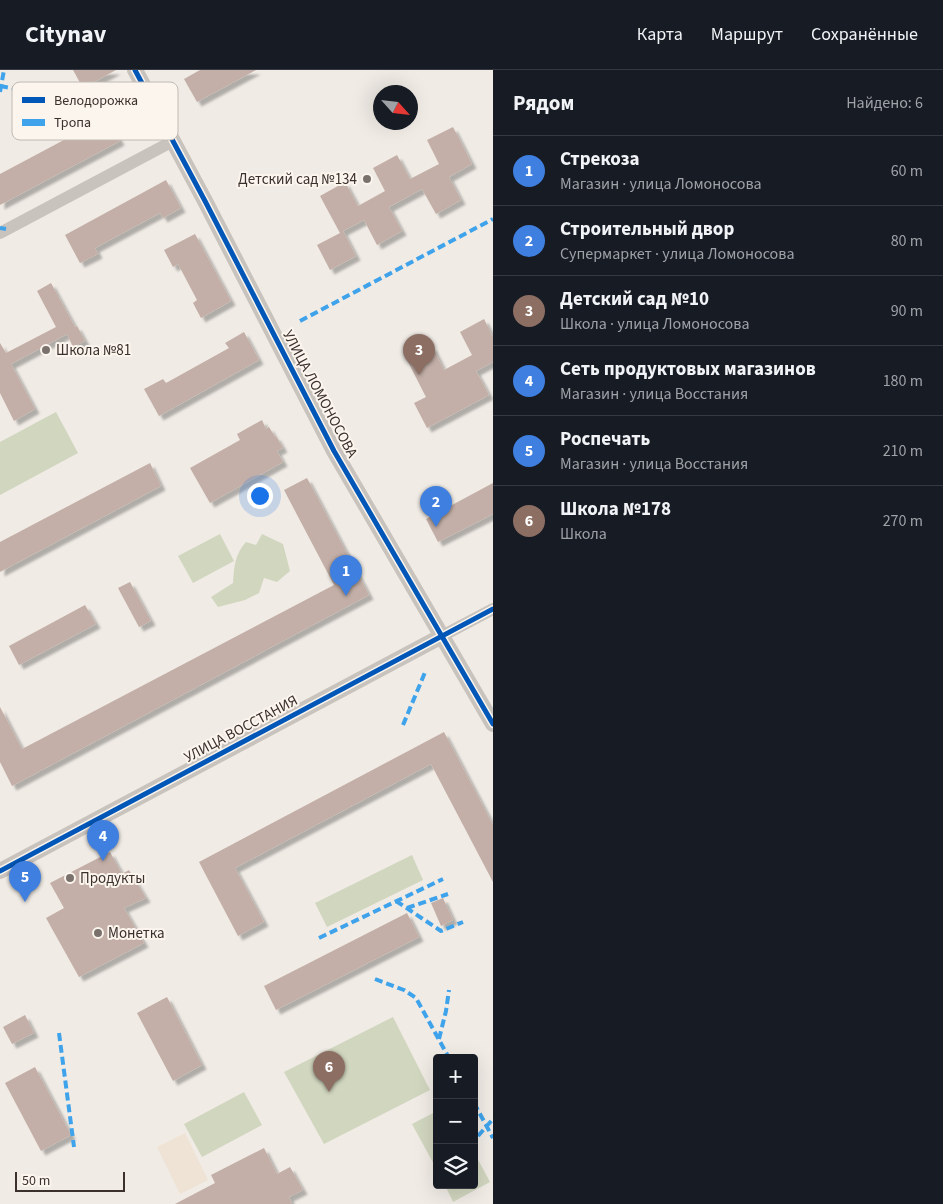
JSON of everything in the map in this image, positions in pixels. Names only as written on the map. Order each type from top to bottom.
[{"type":"street","name":"УЛИЦА ЛОМОНОСОВА","points":[[135,70],[141,82]]},
{"type":"street","name":"УЛИЦА ЛОМОНОСОВА","points":[[173,141],[334,451],[493,724]]},
{"type":"street","points":[[0,233],[173,141]]},
{"type":"street","name":"УЛИЦА ВОССТАНИЯ","points":[[0,871],[493,609]]},
{"type":"green space","points":[[56,412],[78,453],[0,495],[0,442]]},
{"type":"green space","points":[[220,534],[234,561],[193,583],[178,556]]},
{"type":"green space","points":[[262,534],[283,544],[290,571],[277,582],[264,578],[259,593],[245,600],[218,607],[211,597],[233,583],[239,551],[246,542],[256,545]]},
{"type":"green space","points":[[412,855],[423,880],[327,927],[315,903]]},
{"type":"green space","points":[[393,1017],[430,1090],[324,1144],[284,1072]]},
{"type":"green space","points":[[244,1092],[262,1125],[202,1157],[184,1124]]},
{"type":"green space","points":[[433,1113],[433,1163],[412,1124]]},
{"type":"green space","points":[[478,1160],[490,1182],[478,1188]]},
{"type":"green space","points":[[447,1189],[477,1189],[453,1202]]},
{"type":"shaded area","points":[[185,1133],[208,1180],[180,1194],[157,1147]]},
{"type":"building","points":[[73,70],[116,70],[94,82],[80,82]]},
{"type":"building","points":[[200,70],[256,70],[197,102],[184,79]]},
{"type":"building","points":[[453,127],[472,164],[449,177],[461,200],[436,214],[422,189],[389,207],[402,231],[377,245],[364,220],[343,231],[356,256],[330,270],[317,245],[340,233],[320,196],[345,182],[358,206],[385,191],[373,168],[397,155],[410,179],[439,164],[427,140]]},
{"type":"building","points":[[64,140],[120,141],[0,205],[0,174]]},
{"type":"building","points":[[166,180],[181,208],[163,218],[160,213],[95,248],[98,254],[80,263],[65,235]]},
{"type":"building","points":[[195,234],[231,301],[201,318],[193,303],[197,300],[178,264],[173,267],[164,250]]},
{"type":"building","points":[[51,283],[75,327],[77,326],[85,341],[73,347],[67,334],[11,364],[35,409],[14,421],[0,393],[0,343],[6,353],[56,327],[37,291]]},
{"type":"building","points":[[484,319],[493,337],[493,362],[476,371],[489,395],[427,428],[414,403],[426,397],[407,360],[432,346],[444,370],[472,355],[460,332]]},
{"type":"building","points":[[244,332],[259,360],[159,416],[144,389],[163,379],[166,383],[229,348],[225,343]]},
{"type":"building","points":[[262,420],[266,429],[269,427],[283,448],[277,451],[283,462],[210,503],[190,468],[240,440],[237,434]]},
{"type":"building","points":[[150,463],[161,486],[0,572],[0,542]]},
{"type":"building","points":[[307,478],[369,595],[12,786],[0,762],[0,707],[22,749],[334,585],[284,490]]},
{"type":"building","points":[[493,483],[493,514],[438,542],[426,519]]},
{"type":"building","points":[[130,582],[151,621],[139,627],[118,588]]},
{"type":"building","points":[[85,605],[96,624],[19,665],[9,646]]},
{"type":"building","points":[[444,732],[493,825],[493,882],[431,764],[235,868],[264,922],[238,936],[199,862]]},
{"type":"building","points":[[110,852],[122,874],[129,870],[146,898],[124,908],[144,943],[79,977],[46,918],[64,908],[50,883]]},
{"type":"building","points":[[443,898],[453,920],[441,926],[431,903]]},
{"type":"building","points":[[407,913],[419,937],[276,1010],[264,986]]},
{"type":"building","points":[[167,997],[202,1065],[173,1081],[137,1013]]},
{"type":"building","points":[[25,1015],[34,1033],[12,1044],[3,1027]]},
{"type":"building","points":[[35,1067],[71,1135],[41,1151],[5,1083]]},
{"type":"building","points":[[264,1148],[277,1174],[290,1167],[303,1190],[289,1197],[292,1204],[175,1204],[215,1183],[211,1175]]},
{"type":"marked path","points":[[0,92],[4,70]]},
{"type":"marked path","points":[[0,86],[12,88]]},
{"type":"marked path","points":[[300,321],[493,219]]},
{"type":"marked path","points":[[0,228],[6,229]]},
{"type":"marked path","points":[[403,725],[426,670]]},
{"type":"marked path","points":[[319,938],[443,879]]},
{"type":"marked path","points":[[407,908],[448,894]]},
{"type":"marked path","points":[[396,901],[441,931],[463,922]]},
{"type":"marked path","points":[[375,979],[404,990],[416,998],[447,1054]]},
{"type":"marked path","points":[[439,1039],[449,990]]},
{"type":"marked path","points":[[59,1033],[74,1147]]},
{"type":"marked path","points":[[478,1110],[493,1138]]},
{"type":"marked path","points":[[478,1136],[493,1119]]},
{"type":"cycle path","points":[[135,70],[141,82]]},
{"type":"cycle path","points":[[172,140],[334,451],[493,724]]},
{"type":"cycle path","points":[[0,871],[493,609]]},
{"type":"place","name":"Детский сад №134","points":[[367,179]]},
{"type":"place","name":"Школа №81","points":[[46,350]]},
{"type":"place","name":"Детский сад №10","points":[[419,375]]},
{"type":"place","name":"Строительный двор","points":[[436,527]]},
{"type":"place","name":"Стрекоза","points":[[346,596]]},
{"type":"place","name":"Сеть продуктовых магазинов","points":[[103,861]]},
{"type":"place","name":"Продукты","points":[[70,878]]},
{"type":"place","name":"Роспечать","points":[[25,902]]},
{"type":"place","name":"Монетка","points":[[98,933]]},
{"type":"place","name":"Школа №178","points":[[329,1092]]}]
